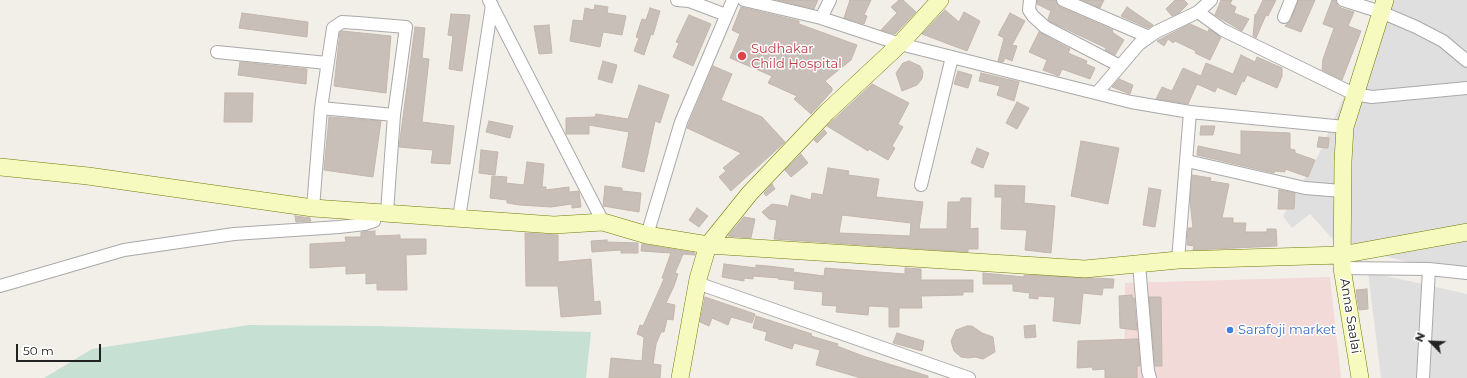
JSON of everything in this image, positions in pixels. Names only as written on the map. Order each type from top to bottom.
[{"type":"main road","points":[[680,378],[697,283],[708,245],[750,193],[816,123],[900,44],[940,0]]},
{"type":"main road","name":"Anna Saalai","points":[[1360,378],[1341,261],[1345,127],[1354,94],[1383,6]]},
{"type":"main road","points":[[0,167],[88,176],[314,208],[554,225],[603,222],[647,235],[708,245],[1085,269],[1178,260],[1341,261],[1467,232]]},
{"type":"street","points":[[685,0],[726,14]]},
{"type":"street","points":[[647,235],[681,122],[733,0]]},
{"type":"street","points":[[744,0],[821,18],[900,44],[1131,102],[1190,112],[1345,127]]},
{"type":"street","points":[[821,18],[830,0]]},
{"type":"street","points":[[1030,0],[1029,10],[1033,16],[1046,27],[1120,66]]},
{"type":"street","points":[[1063,0],[1149,37]]},
{"type":"street","points":[[1097,93],[1139,44],[1156,32],[1198,12],[1211,0]]},
{"type":"street","points":[[1284,17],[1291,0]]},
{"type":"street","points":[[1343,0],[1383,6],[1443,41],[1467,61]]},
{"type":"street","points":[[459,218],[490,2]]},
{"type":"street","points":[[490,2],[603,222]]},
{"type":"street","points":[[1198,12],[1223,30],[1354,94],[1372,97],[1467,88]]},
{"type":"street","points":[[0,286],[124,250],[234,234],[339,227],[365,224],[374,221],[381,212],[406,27],[342,22],[332,28],[321,108],[314,208]]},
{"type":"street","points":[[217,52],[327,64]]},
{"type":"street","points":[[921,185],[952,57]]},
{"type":"street","points":[[321,108],[394,115]]},
{"type":"street","points":[[1178,260],[1190,112]]},
{"type":"street","points":[[1187,161],[1298,187],[1342,191]]},
{"type":"street","points":[[1341,261],[1467,273]]},
{"type":"street","points":[[1139,264],[1148,371],[1150,378]]},
{"type":"street","points":[[1423,378],[1429,269]]},
{"type":"street","points":[[697,283],[969,378]]},
{"type":"shaded area","points":[[1386,0],[1467,0],[1467,276],[1338,245],[1310,214],[1292,228],[1283,216],[1318,156]]},
{"type":"shaded area","points":[[1368,272],[1467,294],[1467,378],[1381,378]]},
{"type":"shaded area","name":"Sarafoji market","points":[[1330,277],[1341,378],[1124,378],[1125,283]]},
{"type":"green space","points":[[249,325],[376,326],[591,332],[586,378],[44,378],[92,349]]},
{"type":"building","points":[[777,0],[818,0],[814,9]]},
{"type":"building","points":[[850,0],[871,0],[864,15],[867,16],[864,24],[844,18]]},
{"type":"building","points":[[899,0],[903,0],[916,12],[895,34],[881,30],[897,13],[891,7]]},
{"type":"building","points":[[1037,0],[1056,0],[1060,7],[1113,30],[1112,32],[1124,40],[1115,55],[1105,50],[1106,48],[1049,21],[1048,19],[1051,11],[1037,4]]},
{"type":"building","points":[[1082,0],[1104,0],[1100,8]]},
{"type":"building","points":[[1175,0],[1184,0],[1188,4],[1179,13],[1172,16],[1166,9]]},
{"type":"building","points":[[1221,0],[1232,0],[1230,4],[1236,7],[1234,13],[1249,19],[1242,31],[1215,15]]},
{"type":"building","points":[[1263,0],[1276,0],[1268,16],[1266,15],[1256,38],[1253,36],[1255,14],[1256,15]]},
{"type":"building","points":[[1298,0],[1315,0],[1301,32],[1285,26],[1291,20]]},
{"type":"building","points":[[1332,0],[1336,0],[1337,5],[1341,8],[1354,12],[1348,26],[1361,31],[1342,80],[1322,70],[1323,59],[1334,28],[1323,24]]},
{"type":"building","points":[[595,5],[608,7],[607,13],[626,16],[622,35],[603,32],[600,47],[570,41],[573,20],[583,21],[585,8],[594,10]]},
{"type":"building","points":[[741,7],[799,21],[799,24],[857,45],[851,60],[825,81],[832,88],[832,91],[811,114],[794,99],[797,96],[768,83],[772,76],[730,58],[740,34],[732,30]]},
{"type":"building","points":[[1127,7],[1153,25],[1148,28],[1121,16]]},
{"type":"building","points":[[650,8],[660,11],[653,35],[651,34],[644,55],[634,51],[639,38],[636,37],[642,19],[646,20]]},
{"type":"building","points":[[945,10],[959,22],[964,12],[980,21],[967,51],[922,34]]},
{"type":"building","points":[[242,13],[308,22],[307,37],[239,28]]},
{"type":"building","points":[[1010,13],[1025,21],[1012,45],[1017,46],[1012,61],[1005,58],[1003,62],[998,61],[1004,38],[998,35]]},
{"type":"building","points":[[451,14],[470,15],[462,71],[449,69],[453,36],[448,35]]},
{"type":"building","points":[[689,15],[711,24],[693,66],[673,57],[679,43],[676,42]]},
{"type":"building","points":[[1190,24],[1208,32],[1209,29],[1221,37],[1210,60],[1195,53],[1196,51],[1175,41],[1173,43],[1168,39],[1164,46],[1157,41]]},
{"type":"building","points":[[549,25],[552,53],[539,54],[534,26]]},
{"type":"building","points":[[415,27],[425,28],[422,58],[429,59],[422,122],[454,126],[450,164],[431,163],[433,150],[399,147]]},
{"type":"building","points":[[340,32],[391,36],[386,93],[334,86]]},
{"type":"building","points":[[1039,32],[1070,49],[1068,53],[1087,61],[1086,64],[1095,68],[1090,79],[1062,69],[1059,76],[1043,70],[1047,60],[1029,52]]},
{"type":"building","points":[[1241,55],[1255,62],[1257,57],[1282,68],[1282,76],[1277,88],[1247,75],[1244,82],[1242,81],[1236,95],[1217,87],[1215,92],[1197,84],[1188,104],[1156,99],[1162,87],[1172,91],[1183,68],[1201,76],[1206,63],[1233,74]]},
{"type":"building","points":[[603,61],[617,65],[612,83],[598,79]]},
{"type":"building","points":[[909,61],[920,66],[923,72],[922,79],[917,85],[902,91],[896,73],[903,63]]},
{"type":"building","points":[[240,62],[307,69],[306,84],[238,75]]},
{"type":"building","points":[[713,66],[732,74],[721,100],[762,117],[785,142],[731,191],[719,177],[726,171],[723,168],[741,153],[687,128]]},
{"type":"building","points":[[958,71],[972,75],[968,88],[954,84]]},
{"type":"building","points":[[981,73],[1019,82],[1014,101],[997,95],[1000,86],[979,81]]},
{"type":"building","points":[[1119,79],[1133,85],[1130,94],[1112,87]]},
{"type":"building","points":[[872,84],[909,103],[898,124],[903,127],[892,146],[895,148],[888,160],[869,149],[868,151],[827,126]]},
{"type":"building","points":[[639,85],[669,95],[660,123],[655,121],[644,172],[622,167],[629,132],[589,125],[589,134],[566,134],[566,118],[595,117],[596,114],[628,119]]},
{"type":"building","points":[[225,93],[253,93],[252,122],[224,122]]},
{"type":"building","points":[[1017,102],[1029,108],[1017,129],[1006,123]]},
{"type":"building","points":[[329,117],[381,121],[373,177],[324,170]]},
{"type":"building","points":[[489,121],[513,126],[510,138],[486,132]]},
{"type":"building","points":[[1201,126],[1215,126],[1213,135],[1200,135]]},
{"type":"building","points":[[824,130],[827,133],[817,143],[814,140]]},
{"type":"building","points":[[1241,131],[1290,133],[1290,149],[1295,150],[1295,153],[1315,160],[1308,177],[1285,169],[1285,172],[1275,171],[1274,173],[1197,155],[1198,146],[1241,155]]},
{"type":"building","points":[[1319,137],[1329,138],[1328,148],[1317,147]]},
{"type":"building","points":[[1081,141],[1119,148],[1108,204],[1071,196]]},
{"type":"building","points":[[977,148],[989,153],[983,168],[971,163]]},
{"type":"building","points":[[481,150],[498,152],[495,175],[479,173]]},
{"type":"building","points":[[801,154],[808,163],[791,177],[785,170]]},
{"type":"building","points":[[527,162],[544,164],[542,187],[546,187],[546,190],[569,187],[569,192],[579,191],[581,207],[572,208],[572,204],[551,207],[520,205],[507,203],[507,200],[490,198],[492,176],[507,177],[506,183],[524,185]]},
{"type":"building","points":[[828,168],[849,171],[848,175],[879,179],[876,197],[923,202],[919,229],[947,229],[948,202],[960,202],[961,198],[971,198],[970,229],[978,228],[978,249],[968,249],[968,252],[774,239],[777,220],[769,219],[762,212],[772,204],[786,206],[788,208],[791,195],[811,200],[812,193],[823,195]],"holes":[[[842,215],[911,223],[910,236],[839,233]]]},
{"type":"building","points":[[1192,175],[1211,178],[1210,181],[1229,184],[1222,218],[1233,218],[1233,223],[1246,223],[1245,232],[1267,232],[1267,229],[1276,229],[1277,246],[1193,250],[1194,246],[1187,245],[1188,228],[1193,228],[1190,201]]},
{"type":"building","points":[[772,184],[775,189],[766,196],[764,193]]},
{"type":"building","points":[[995,185],[1025,186],[1024,203],[1055,206],[1051,253],[1025,250],[1027,230],[1001,229],[1002,197],[995,197]]},
{"type":"building","points":[[605,186],[622,188],[622,191],[641,193],[639,212],[603,206]]},
{"type":"building","points":[[1149,188],[1161,190],[1155,227],[1143,225]]},
{"type":"building","points":[[1279,190],[1295,193],[1294,209],[1278,209]]},
{"type":"building","points":[[697,208],[708,216],[699,227],[689,220]]},
{"type":"building","points":[[295,216],[310,218],[311,221],[296,222]]},
{"type":"building","points":[[744,217],[755,219],[751,238],[728,236]]},
{"type":"building","points":[[375,231],[375,236],[400,235],[400,239],[426,239],[426,254],[406,255],[407,290],[377,290],[377,283],[366,284],[366,273],[346,274],[346,266],[310,268],[310,244],[346,242],[345,237],[361,237],[361,232]]},
{"type":"building","points":[[525,233],[558,235],[558,262],[591,259],[594,302],[600,301],[601,314],[561,317],[558,286],[526,286]]},
{"type":"building","points":[[607,240],[607,242],[638,243],[638,253],[621,253],[621,250],[592,252],[591,241]]},
{"type":"building","points":[[642,244],[695,253],[695,255],[683,254],[675,273],[678,274],[674,286],[666,303],[675,305],[673,320],[667,319],[664,332],[661,332],[656,344],[653,364],[661,365],[660,378],[609,378],[611,358],[642,361],[644,337],[637,334],[640,325],[643,326],[664,279],[662,278],[671,253],[641,251]]},
{"type":"building","points":[[724,264],[756,268],[756,265],[794,269],[793,272],[824,276],[825,268],[905,274],[905,268],[921,269],[921,280],[973,280],[973,292],[963,292],[963,295],[921,296],[922,308],[899,308],[899,327],[889,327],[889,307],[869,306],[868,315],[836,312],[837,306],[822,305],[823,292],[794,289],[795,281],[778,279],[779,278],[753,276],[753,279],[744,278],[744,281],[722,277]]},
{"type":"building","points":[[983,273],[1024,277],[1024,275],[1114,279],[1113,288],[1103,288],[1102,295],[1083,293],[1080,324],[1053,321],[1055,297],[1038,296],[1038,299],[1029,298],[1030,293],[1013,291],[1013,284],[983,284]]},
{"type":"building","points":[[1367,289],[1368,309],[1359,310],[1356,290]]},
{"type":"building","points":[[1132,295],[1132,298],[1134,298],[1137,330],[1120,328],[1119,296]]},
{"type":"building","points":[[705,297],[755,314],[752,323],[731,317],[728,325],[712,318],[709,326],[700,322]]},
{"type":"building","points":[[1149,297],[1161,297],[1162,366],[1155,366]]},
{"type":"building","points":[[756,316],[812,334],[811,336],[838,344],[837,346],[863,356],[928,376],[928,378],[861,378],[816,365],[820,350],[794,343],[792,349],[765,340],[767,332],[753,328]]},
{"type":"building","points":[[1035,325],[1036,337],[1025,338],[1024,326]]},
{"type":"building","points":[[967,326],[972,326],[982,333],[993,337],[995,352],[983,359],[975,357],[961,357],[954,351],[951,341],[956,330]]},
{"type":"building","points":[[897,333],[924,341],[922,351],[893,343]]},
{"type":"building","points":[[1138,339],[1140,366],[1137,366],[1137,378],[1105,378],[1105,369],[1093,370],[1092,367],[1077,368],[1078,341]]},
{"type":"place","name":"Sudhakar Child Hospital","points":[[742,56]]},
{"type":"place","name":"Sarafoji market","points":[[1230,330]]}]
